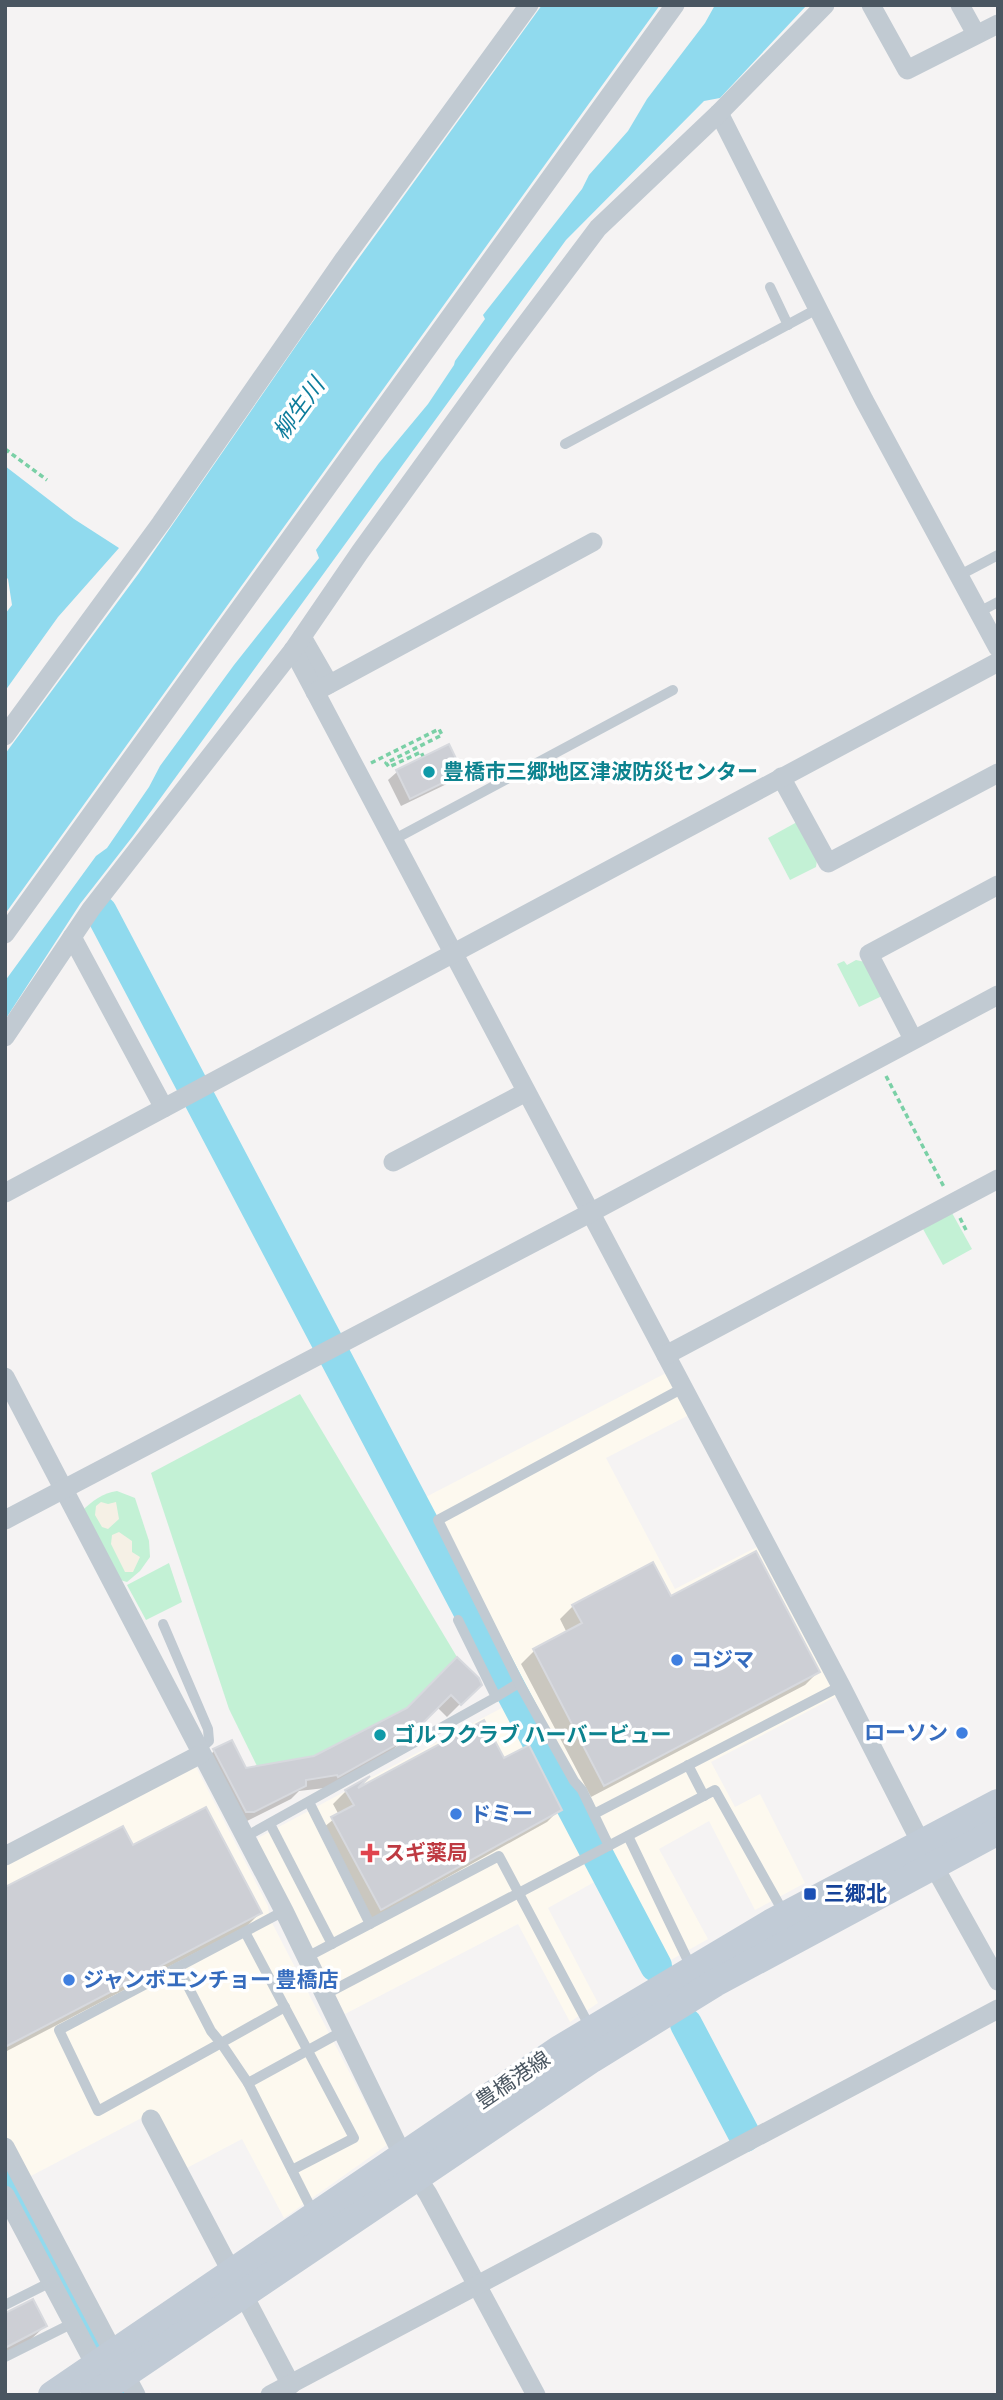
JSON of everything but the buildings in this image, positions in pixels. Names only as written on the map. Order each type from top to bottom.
[{"type":"main road","name":"豊橋港線","points":[[237,2284],[316,2217],[592,2059],[928,1854],[998,1803]]},
{"type":"main road","name":"豊橋港線","points":[[52,2395],[111,2376],[237,2284],[409,2166],[591,2029],[786,1915],[928,1854],[998,1831]]},
{"type":"street","points":[[5,736],[161,523],[344,259],[529,5]]},
{"type":"street","points":[[5,934],[675,5]]},
{"type":"street","points":[[5,1037],[91,909],[298,644],[384,518],[598,228],[719,113],[825,5]]},
{"type":"street","points":[[871,5],[907,70],[998,23]]},
{"type":"street","points":[[960,5],[976,34]]},
{"type":"street","points":[[719,113],[817,309],[998,648]]},
{"type":"street","points":[[322,688],[593,542]]},
{"type":"street","points":[[298,644],[322,688],[393,841],[928,1854],[998,1981]]},
{"type":"street","points":[[5,1193],[998,662]]},
{"type":"street","points":[[781,777],[828,863],[998,773]]},
{"type":"street","points":[[913,1039],[869,954],[998,885]]},
{"type":"street","points":[[72,937],[164,1108]]},
{"type":"street","points":[[5,1520],[998,995]]},
{"type":"street","points":[[393,1162],[526,1092]]},
{"type":"street","points":[[666,1355],[998,1179]]},
{"type":"street","points":[[5,1377],[284,1911],[409,2166],[428,2194],[480,2287],[536,2395]]},
{"type":"street","points":[[5,1856],[200,1752]]},
{"type":"street","points":[[270,2395],[480,2287],[998,2009]]},
{"type":"street","points":[[151,2119],[291,2385]]},
{"type":"street","points":[[5,2147],[111,2376]]},
{"type":"street","points":[[6,2197],[73,2323],[111,2376]]},
{"type":"lane","points":[[770,287],[788,325]]},
{"type":"lane","points":[[565,444],[817,309]]},
{"type":"lane","points":[[960,575],[998,555]]},
{"type":"lane","points":[[979,612],[998,602]]},
{"type":"lane","points":[[393,841],[673,690]]},
{"type":"lane","points":[[509,1690],[438,1520],[683,1388]]},
{"type":"lane","points":[[458,1620],[594,1814],[606,1847]]},
{"type":"lane","points":[[163,1624],[208,1729],[209,1741],[200,1752]]},
{"type":"lane","points":[[594,1814],[841,1686]]},
{"type":"lane","points":[[245,1837],[509,1690]]},
{"type":"lane","points":[[688,1765],[704,1796]]},
{"type":"lane","points":[[326,1994],[715,1790],[786,1915]]},
{"type":"lane","points":[[309,1802],[370,1924]]},
{"type":"lane","points":[[270,1824],[332,1944]]},
{"type":"lane","points":[[628,1836],[692,1969]]},
{"type":"lane","points":[[307,1957],[499,1856],[591,2029]]},
{"type":"lane","points":[[284,1911],[59,2030],[98,2111],[285,2007]]},
{"type":"lane","points":[[245,1932],[354,2138],[292,2170]]},
{"type":"lane","points":[[178,1967],[211,2031],[248,2083],[316,2217]]},
{"type":"lane","points":[[248,2083],[344,2031]]},
{"type":"lane","points":[[5,2305],[51,2282]]},
{"type":"lane","points":[[5,2357],[73,2323]]},
{"type":"path","points":[[5,449],[47,480]]},
{"type":"path","points":[[363,767],[439,729],[442,735],[386,763],[389,767],[421,751],[423,757]]},
{"type":"path","points":[[877,1059],[967,1232]]},
{"type":"shaded area","points":[[668,1372],[689,1415],[606,1458],[675,1589],[761,1545],[837,1696],[711,1762],[735,1807],[760,1794],[805,1883],[755,1910],[709,1821],[659,1849],[708,1939],[662,1965],[607,1862],[599,1866],[605,1876],[548,1908],[598,2003],[570,2022],[518,1924],[345,2014],[257,1847],[258,1838],[511,1703],[586,1847],[598,1842],[418,1501]]},
{"type":"shaded area","points":[[194,1763],[268,1906],[270,1919],[387,2145],[284,2218],[242,2139],[183,2170],[153,2112],[27,2178],[5,2136],[5,1860]]},
{"type":"green space","points":[[797,822],[817,860],[816,867],[790,880],[768,838]]},
{"type":"green space","points":[[856,960],[865,962],[882,996],[859,1007],[837,964],[844,961],[847,965]]},
{"type":"green space","points":[[952,1213],[972,1249],[943,1265],[923,1229]]},
{"type":"green space","points":[[300,1394],[457,1657],[407,1708],[314,1756],[257,1766],[229,1709],[151,1473]]},
{"type":"green space","points":[[117,1491],[135,1498],[149,1541],[150,1557],[140,1571],[127,1582],[120,1580],[82,1511],[98,1498]]},
{"type":"green space","points":[[169,1563],[182,1602],[146,1620],[127,1585]]},
{"type":"sand","points":[[101,1502],[116,1502],[119,1519],[108,1529],[102,1527],[95,1515],[96,1506]]},
{"type":"sand","points":[[119,1532],[132,1541],[132,1552],[140,1557],[133,1572],[125,1572],[111,1544],[112,1535]]},
{"type":"water","name":"柳生川","points":[[542,5],[660,5],[5,914],[5,754],[139,573],[309,327]]},
{"type":"water","points":[[715,5],[807,5],[720,98],[704,101],[566,240],[133,836],[80,904],[5,1020],[5,981],[96,856],[107,848],[149,787],[160,766],[234,665],[319,558],[316,550],[379,463],[428,404],[485,319],[483,315],[582,189],[589,175],[628,131],[647,99],[705,23]]},
{"type":"water","points":[[5,466],[74,519],[119,548],[58,617],[5,691],[5,614],[12,605],[8,579],[5,576]]},
{"type":"waterway","points":[[101,912],[656,1966]]},
{"type":"waterway","points":[[686,2024],[745,2136]]},
{"type":"waterway","points":[[5,2174],[122,2395]]},
{"type":"place","name":"豊橋市三郷地区津波防災センター","points":[[429,772]]},
{"type":"place","name":"コジマ","points":[[677,1660]]},
{"type":"place","name":"ローソン","points":[[962,1733]]},
{"type":"place","name":"ゴルフクラブ ハーバービュー","points":[[380,1735]]},
{"type":"place","name":"ドミー","points":[[456,1814]]},
{"type":"place","name":"スギ薬局","points":[[370,1853]]},
{"type":"place","name":"三郷北","points":[[810,1894]]},
{"type":"place","name":"ジャンボエンチョー 豊橋店","points":[[69,1980]]}]
